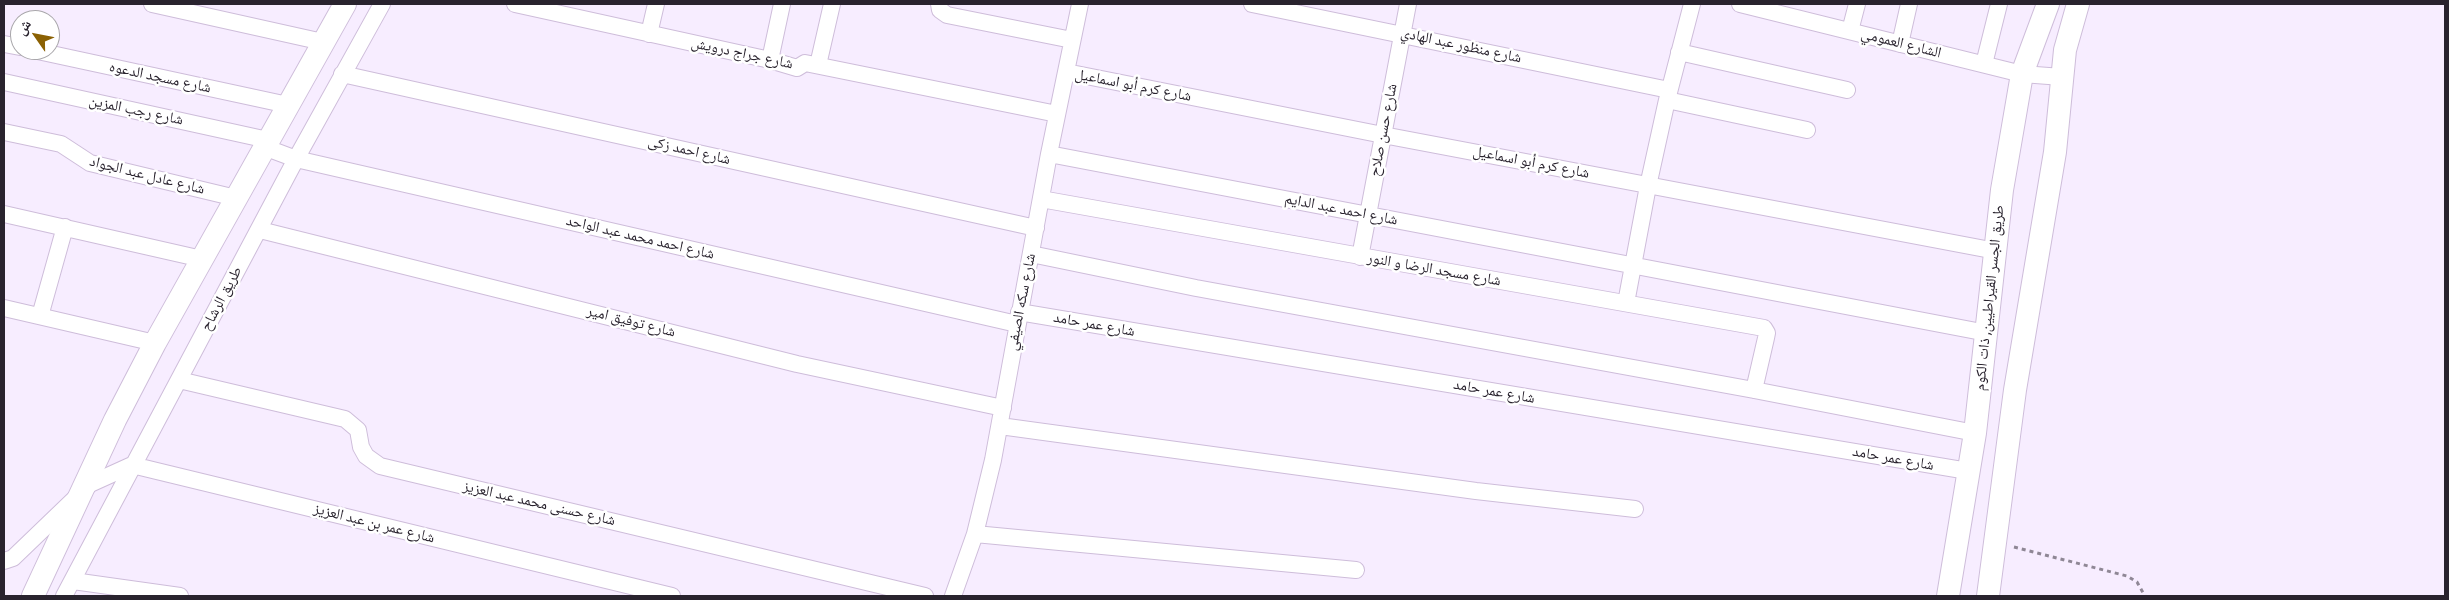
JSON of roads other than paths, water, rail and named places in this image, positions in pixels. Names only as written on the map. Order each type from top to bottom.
[{"type":"street","points":[[152,4],[323,42]]},
{"type":"street","points":[[33,596],[115,420],[155,344],[345,4]]},
{"type":"street","name":"طريق الرشاح","points":[[64,596],[296,159],[382,4]]},
{"type":"street","name":"شارع جراج درويش","points":[[515,4],[770,60],[797,68],[805,63],[1057,114]]},
{"type":"street","points":[[649,34],[656,4]]},
{"type":"street","points":[[770,60],[782,4]]},
{"type":"street","points":[[818,66],[832,4]]},
{"type":"street","points":[[939,4],[940,10],[946,15],[1072,40]]},
{"type":"street","name":"شارع سكه الصيفي","points":[[953,596],[975,534],[1000,426],[1049,154],[1080,4]]},
{"type":"street","name":"شارع منظور عبد الهادي","points":[[1252,4],[1402,34],[1668,95],[1807,130]]},
{"type":"street","name":"شارع حسن صلاح","points":[[1360,257],[1408,4]]},
{"type":"street","points":[[1626,303],[1648,186],[1668,95],[1692,4]]},
{"type":"street","name":"الشارع العمومي","points":[[1740,4],[1768,7],[1850,31],[2022,74],[2062,77]]},
{"type":"street","points":[[1850,31],[1857,4]]},
{"type":"street","points":[[1900,44],[1910,4]]},
{"type":"street","points":[[1984,64],[1999,4]]},
{"type":"street","name":"طريق الجسر القيراطيين, ذات الكوم","points":[[1948,596],[1975,434],[2002,190],[2022,74],[2048,4]]},
{"type":"street","points":[[1988,596],[2015,390],[2057,135],[2065,50],[2078,4]]},
{"type":"street","points":[[1679,52],[1847,90]]},
{"type":"street","name":"شارع مسجد الدعوه","points":[[60,56],[288,105]]},
{"type":"street","name":"شارع كرم أبو اسماعيل","points":[[1066,72],[1383,136],[1996,251]]},
{"type":"street","name":"شارع احمد زكى","points":[[342,74],[1036,228]]},
{"type":"street","name":"شارع رجب المزين","points":[[4,82],[266,144]]},
{"type":"street","name":"شارع عادل عبد الجواد","points":[[4,132],[62,144],[90,163],[236,198]]},
{"type":"street","name":"شارع احمد محمد عبد الواحد","points":[[266,144],[296,159],[1018,318]]},
{"type":"street","name":"شارع احمد عبد الدايم","points":[[1049,154],[1987,333]]},
{"type":"street","name":"شارع مسجد الرضا و النور","points":[[1041,199],[1764,328],[1766,338],[1754,390]]},
{"type":"street","points":[[4,214],[202,259]]},
{"type":"street","points":[[40,316],[64,227]]},
{"type":"street","name":"شارع توفيق امير","points":[[260,230],[798,364],[1003,408]]},
{"type":"street","points":[[1031,254],[1206,290],[1754,390],[1975,434]]},
{"type":"street","points":[[4,308],[155,344]]},
{"type":"street","name":"شارع عمر حامد","points":[[1018,318],[1968,472]]},
{"type":"street","name":"شارع حسنى محمد عبد العزيز","points":[[179,380],[345,419],[358,430],[361,448],[366,456],[380,466],[925,596]]},
{"type":"street","points":[[1000,426],[1476,491],[1635,509]]},
{"type":"street","points":[[4,561],[13,558],[90,484],[132,465]]},
{"type":"street","name":"شارع عمر بن عبد العزيز","points":[[132,465],[672,596]]},
{"type":"street","points":[[975,534],[1356,570]]},
{"type":"street","points":[[73,581],[180,596]]}]
